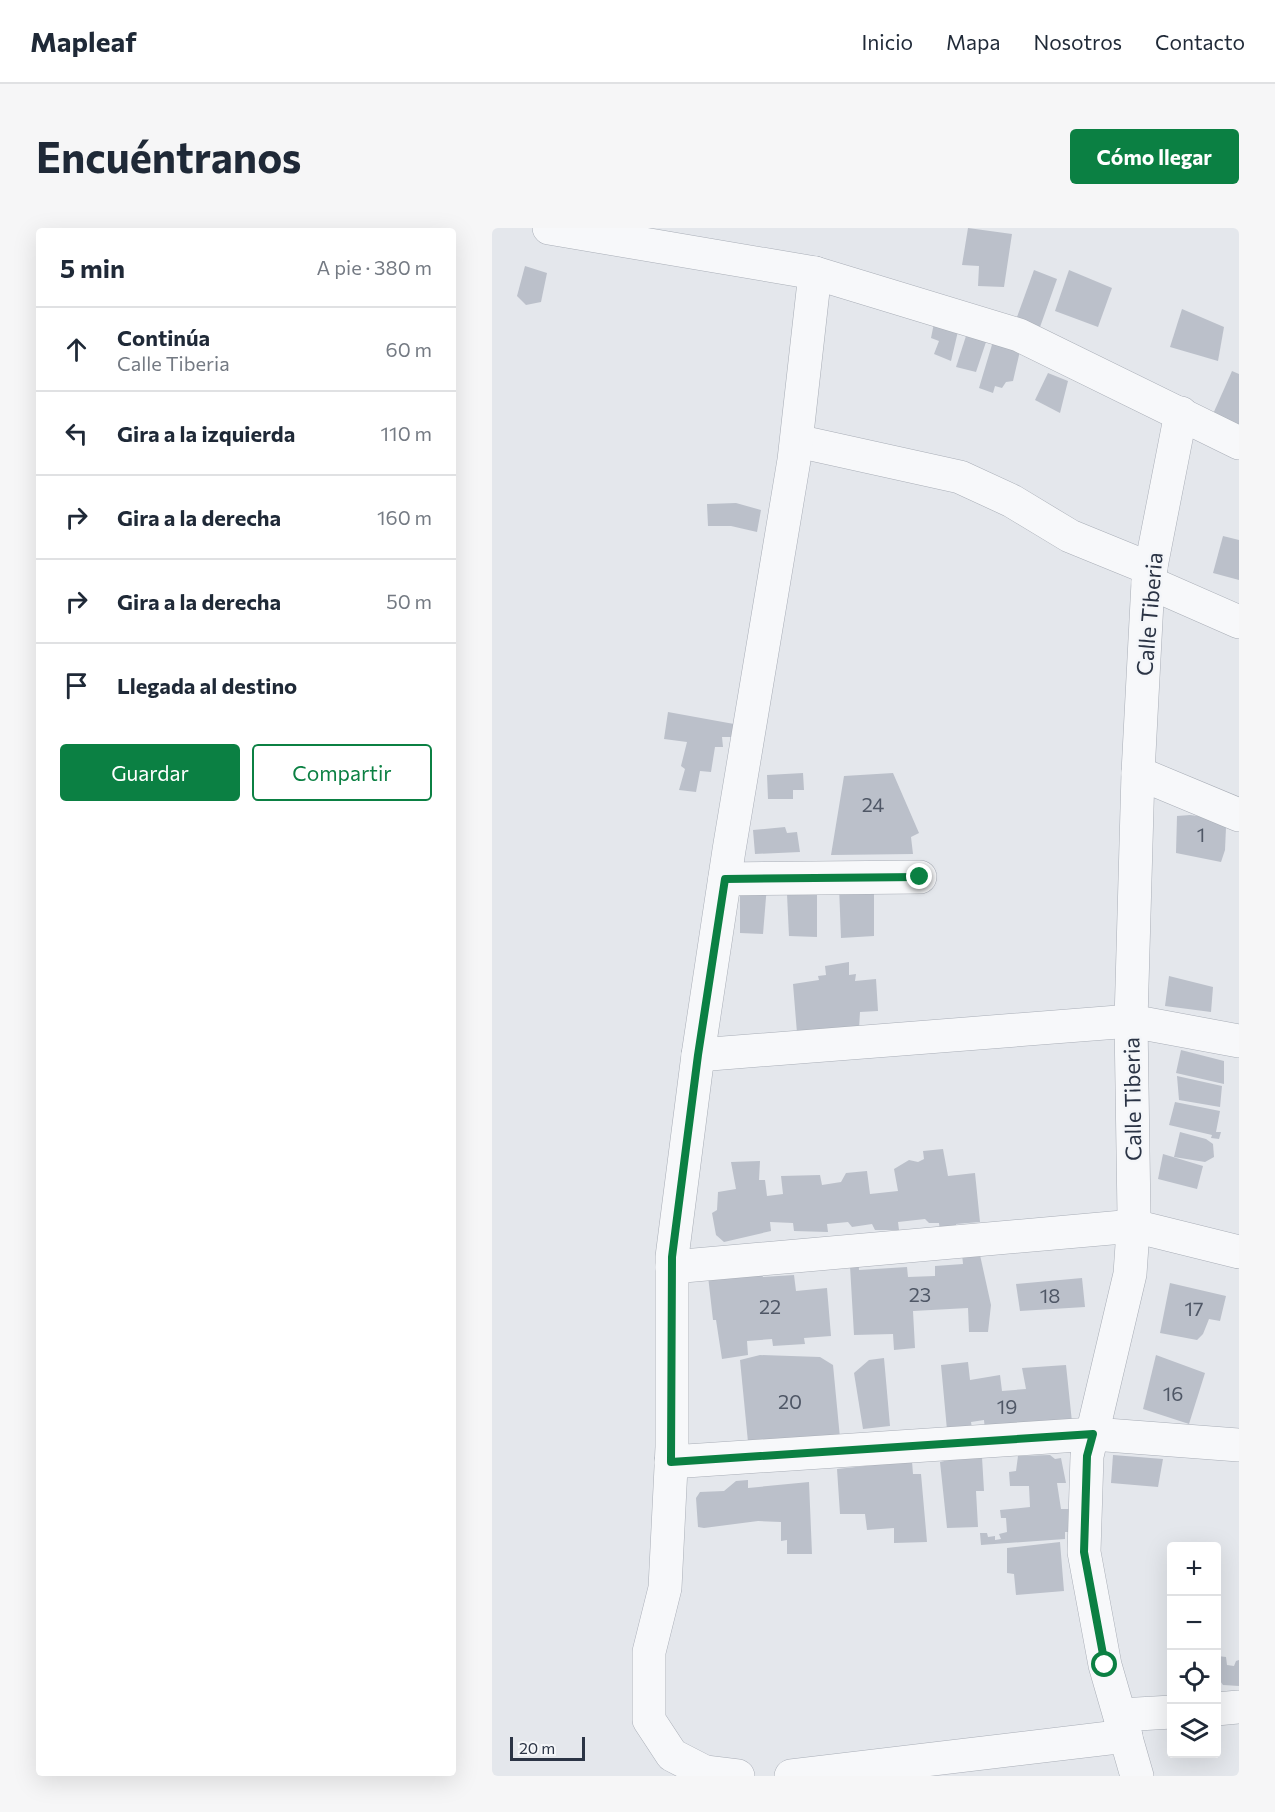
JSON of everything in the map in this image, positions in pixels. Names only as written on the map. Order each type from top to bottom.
[{"type":"street","points":[[549,228],[815,273],[1018,335],[1239,443]]},
{"type":"street","points":[[738,1776],[705,1772],[672,1755],[649,1720],[649,1652],[665,1588],[671,1462],[672,1267],[698,1055],[797,441],[815,273]]},
{"type":"street","name":"Calle Tiberia","points":[[1137,1776],[1105,1665],[1084,1552],[1087,1456],[1130,1274],[1134,1226],[1131,1021],[1138,773],[1149,575],[1181,413]]},
{"type":"street","points":[[797,441],[960,477],[1012,501],[1070,536],[1239,622]]},
{"type":"street","points":[[1138,773],[1239,814]]},
{"type":"street","points":[[725,879],[920,877]]},
{"type":"street","points":[[698,1055],[1131,1021],[1239,1041]]},
{"type":"street","points":[[672,1267],[1134,1226],[1239,1252]]},
{"type":"street","points":[[671,1462],[1093,1434],[1239,1445]]},
{"type":"street","points":[[1221,1708],[1239,1707]]},
{"type":"street","points":[[791,1776],[1123,1726],[1167,1713]]},
{"type":"building","points":[[968,228],[1012,234],[1004,287],[978,286],[979,266],[962,265]]},
{"type":"building","points":[[525,266],[547,273],[541,302],[526,305],[517,296]]},
{"type":"building","points":[[1034,270],[1057,279],[1040,327],[1017,317]]},
{"type":"building","points":[[1069,270],[1112,288],[1098,327],[1055,311]]},
{"type":"building","points":[[1182,309],[1224,327],[1218,361],[1170,347]]},
{"type":"building","points":[[935,318],[959,327],[951,361],[934,354],[939,341],[931,338]]},
{"type":"building","points":[[966,336],[986,342],[976,372],[956,367]]},
{"type":"building","points":[[994,338],[1020,351],[1013,381],[1006,382],[1002,388],[995,386],[993,393],[979,388]]},
{"type":"building","points":[[1232,371],[1239,374],[1239,425],[1213,414]]},
{"type":"building","points":[[1048,373],[1068,381],[1060,413],[1035,400]]},
{"type":"building","points":[[736,503],[761,510],[757,532],[731,526],[708,526],[707,504]]},
{"type":"building","points":[[1223,536],[1239,540],[1239,580],[1213,573]]},
{"type":"building","points":[[668,712],[734,724],[732,737],[722,737],[723,747],[715,747],[711,772],[700,771],[696,792],[679,790],[685,769],[681,766],[687,742],[664,739]]},
{"type":"building","points":[[803,773],[804,790],[793,790],[793,799],[768,799],[767,775]]},
{"type":"building","points":[[893,773],[919,833],[911,837],[913,854],[831,855],[844,776]]},
{"type":"building","points":[[1177,816],[1205,817],[1226,827],[1225,850],[1221,862],[1176,853]]},
{"type":"building","points":[[785,827],[787,833],[797,832],[800,852],[755,854],[753,830]]},
{"type":"building","points":[[740,885],[767,885],[763,934],[740,933]]},
{"type":"building","points":[[839,886],[874,886],[874,936],[841,938]]},
{"type":"building","points":[[817,892],[817,937],[789,936],[787,894]]},
{"type":"building","points":[[849,962],[849,975],[856,974],[855,981],[876,979],[878,1011],[860,1012],[859,1029],[797,1033],[793,984],[819,980],[818,976],[826,975],[825,966]]},
{"type":"building","points":[[1169,976],[1213,987],[1211,1012],[1165,1006]]},
{"type":"building","points":[[1181,1050],[1224,1061],[1224,1084],[1176,1073]]},
{"type":"building","points":[[1177,1076],[1222,1086],[1220,1107],[1179,1100]]},
{"type":"building","points":[[1175,1102],[1220,1111],[1216,1132],[1221,1132],[1219,1139],[1211,1138],[1212,1135],[1169,1125]]},
{"type":"building","points":[[1180,1132],[1206,1139],[1213,1144],[1214,1157],[1205,1162],[1174,1157]]},
{"type":"building","points":[[943,1149],[948,1176],[975,1173],[980,1222],[956,1224],[957,1231],[940,1232],[939,1223],[929,1223],[925,1219],[898,1222],[899,1230],[875,1230],[872,1224],[852,1227],[848,1222],[827,1224],[828,1232],[794,1231],[793,1223],[770,1222],[771,1231],[724,1242],[716,1235],[712,1213],[717,1210],[718,1192],[736,1189],[731,1162],[760,1161],[759,1180],[765,1180],[767,1196],[783,1194],[781,1176],[820,1175],[822,1185],[841,1182],[846,1173],[867,1171],[870,1194],[898,1191],[894,1169],[909,1160],[918,1162],[924,1159],[923,1151]]},
{"type":"building","points":[[1163,1154],[1203,1166],[1197,1189],[1158,1179]]},
{"type":"building","points":[[962,1254],[980,1255],[991,1305],[988,1332],[969,1332],[968,1308],[913,1311],[915,1348],[894,1350],[893,1334],[854,1335],[850,1266],[858,1255],[859,1270],[907,1267],[908,1277],[935,1276],[935,1266],[963,1264]]},
{"type":"building","points":[[761,1272],[763,1277],[794,1275],[796,1291],[827,1288],[831,1336],[804,1338],[805,1344],[773,1346],[772,1339],[747,1341],[748,1355],[722,1359],[716,1320],[713,1320],[708,1276]]},
{"type":"building","points":[[1082,1278],[1085,1307],[1020,1311],[1016,1284]]},
{"type":"building","points":[[1170,1283],[1226,1296],[1220,1321],[1209,1319],[1203,1334],[1197,1340],[1160,1333]]},
{"type":"building","points":[[760,1355],[820,1357],[833,1365],[840,1438],[748,1442],[740,1360]]},
{"type":"building","points":[[1156,1355],[1205,1373],[1189,1424],[1143,1409]]},
{"type":"building","points":[[884,1358],[890,1426],[863,1429],[854,1373],[869,1360]]},
{"type":"building","points":[[968,1362],[970,1380],[1000,1375],[1002,1391],[1026,1389],[1022,1368],[1066,1365],[1072,1422],[985,1431],[984,1420],[971,1422],[972,1428],[947,1430],[941,1365]]},
{"type":"building","points":[[1050,1455],[1055,1459],[1061,1458],[1066,1483],[1057,1483],[1061,1509],[1076,1509],[1073,1532],[1065,1532],[1065,1539],[981,1545],[980,1533],[987,1533],[988,1537],[995,1536],[995,1540],[1001,1539],[999,1534],[1007,1532],[1006,1518],[1001,1518],[1000,1510],[1030,1507],[1029,1486],[1010,1486],[1009,1472],[1016,1471],[1018,1456]]},
{"type":"building","points":[[1113,1455],[1163,1459],[1158,1487],[1111,1483]]},
{"type":"building","points":[[982,1457],[984,1491],[976,1491],[978,1527],[947,1528],[940,1462]]},
{"type":"building","points":[[912,1461],[913,1474],[921,1474],[927,1542],[894,1543],[894,1528],[867,1530],[865,1514],[840,1514],[837,1469]]},
{"type":"building","points":[[748,1480],[748,1488],[809,1482],[812,1554],[787,1554],[787,1540],[781,1541],[781,1522],[758,1521],[698,1527],[696,1498],[700,1492],[724,1491],[736,1481]]},
{"type":"building","points":[[1060,1542],[1064,1591],[1016,1595],[1014,1574],[1007,1573],[1007,1548]]},
{"type":"building","points":[[1221,1656],[1226,1657],[1227,1665],[1234,1666],[1239,1660],[1239,1686],[1223,1685]]},
{"type":"route","points":[[920,877],[725,879],[698,1055],[672,1257],[671,1462],[1093,1434],[1087,1456],[1084,1552],[1105,1665]]}]
